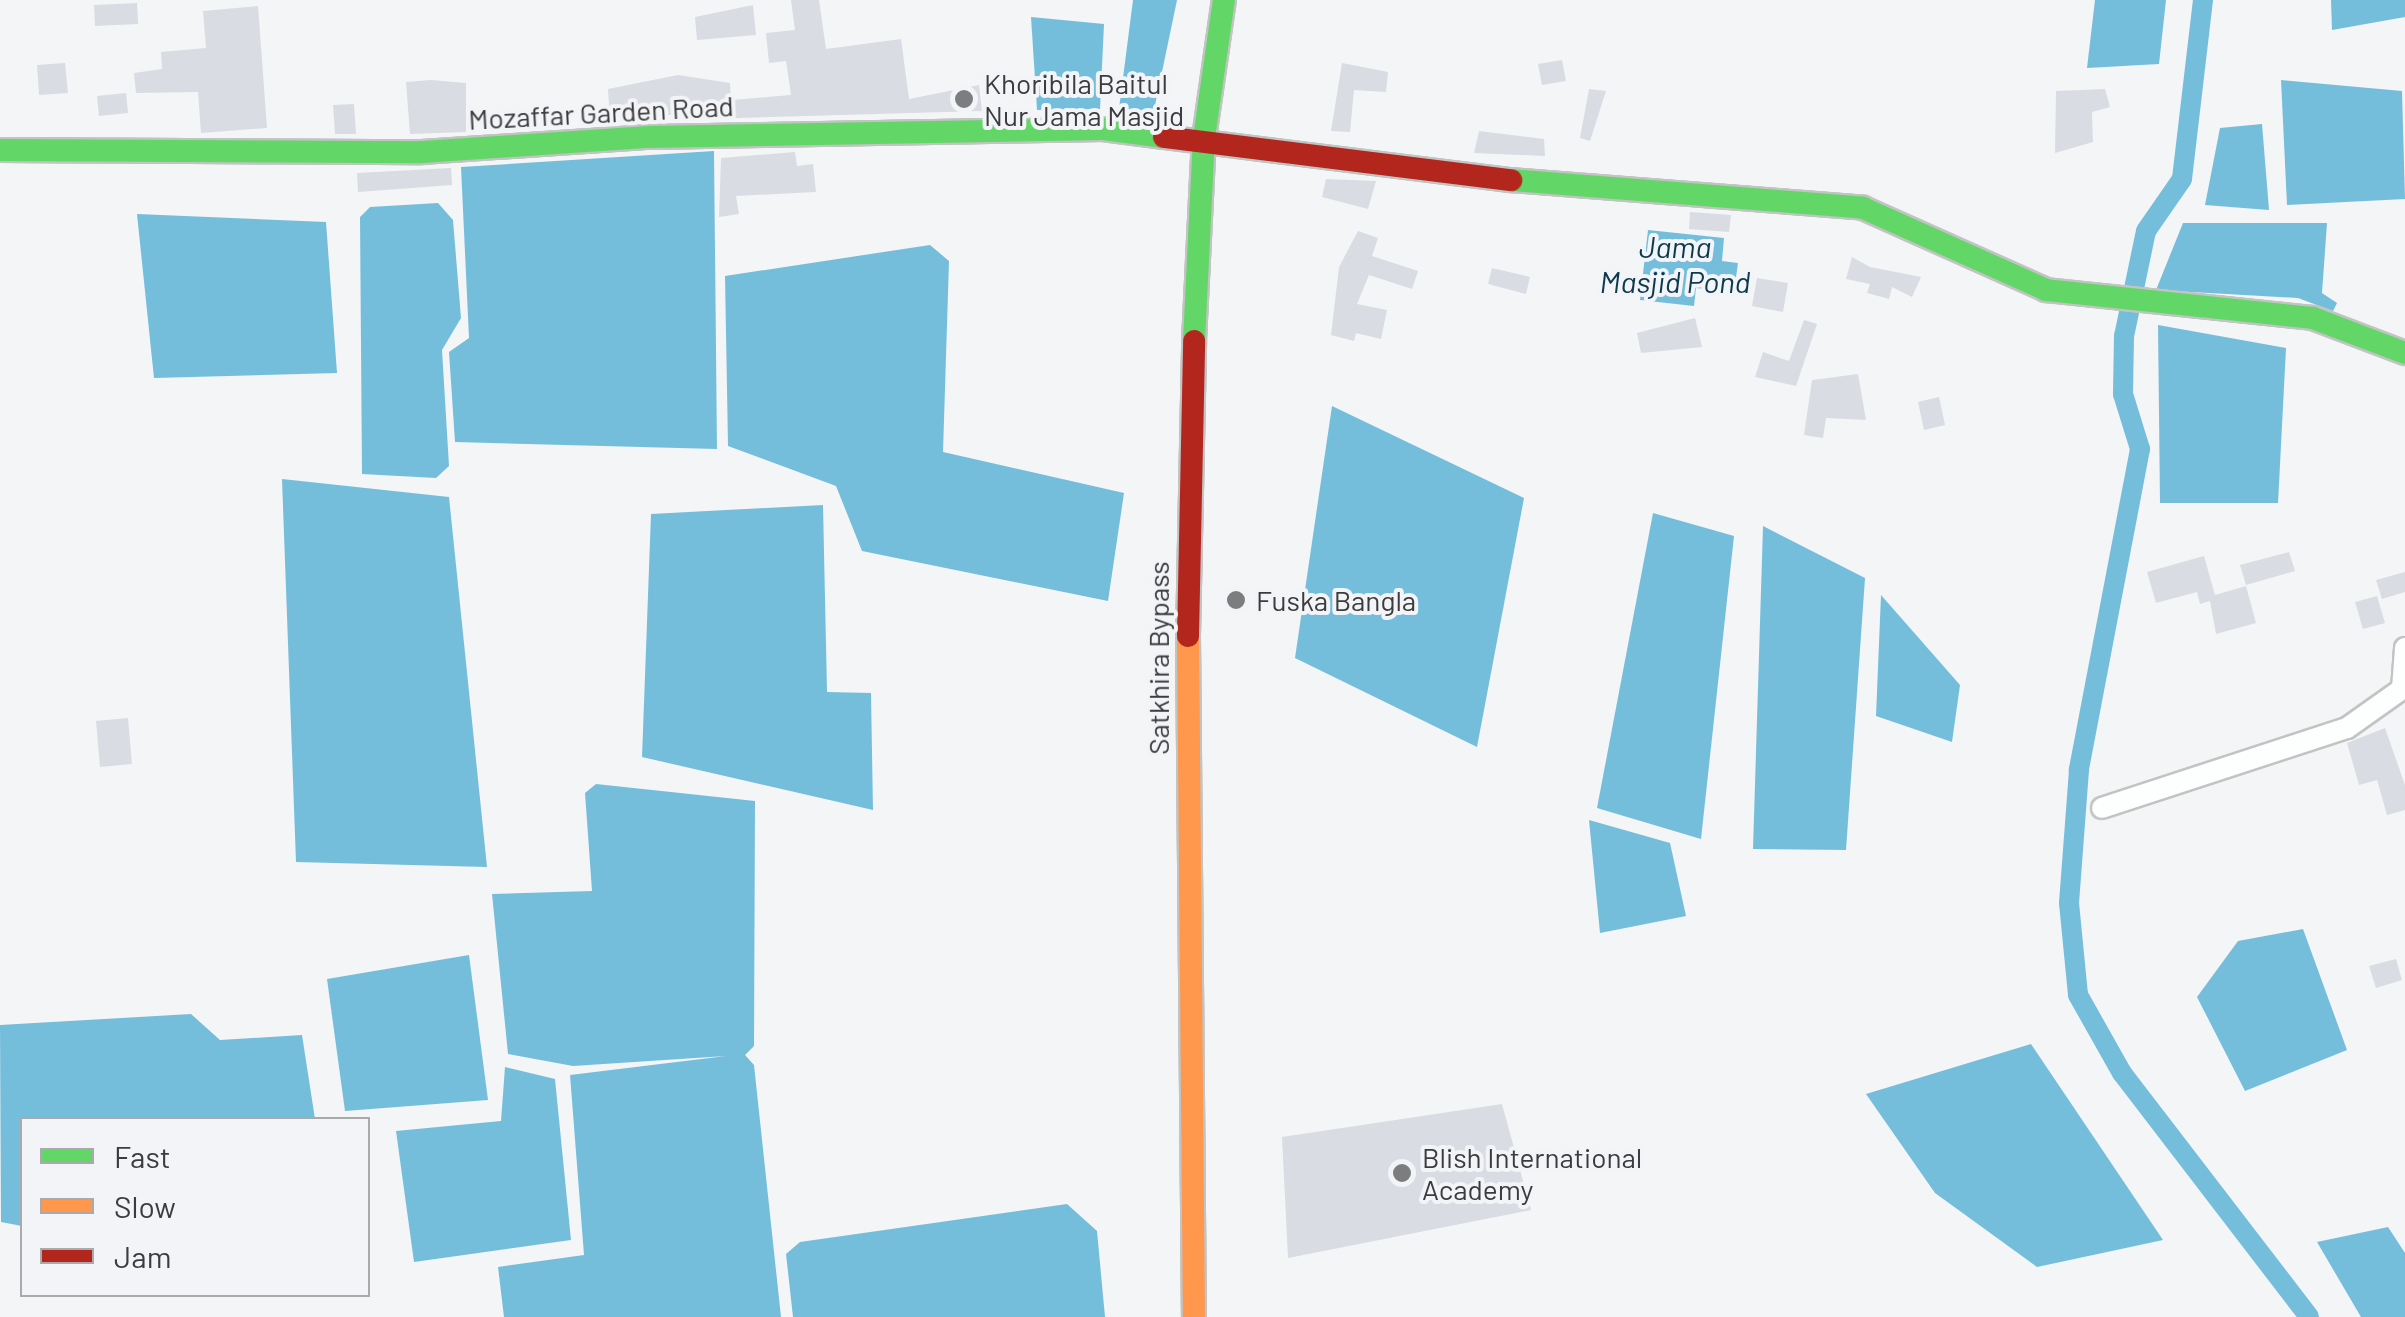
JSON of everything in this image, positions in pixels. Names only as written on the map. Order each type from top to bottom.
[{"type":"main road","name":"Satkhira Bypass","points":[[1194,1317],[1186,469],[1204,138],[1224,0]]},
{"type":"main road","name":"Mozaffar Garden Road","points":[[0,150],[422,152],[915,131],[1204,138],[1487,178],[1863,208],[2018,281],[2155,302],[2313,318],[2405,353]]},
{"type":"street","points":[[2102,808],[2347,728],[2402,689],[2405,648]]},
{"type":"water","points":[[1133,0],[1177,0],[1153,115],[1119,109]]},
{"type":"water","points":[[2095,0],[2166,0],[2159,64],[2087,68]]},
{"type":"water","points":[[2331,0],[2405,0],[2405,17],[2332,30]]},
{"type":"water","points":[[1031,17],[1104,24],[1100,109],[1037,110]]},
{"type":"water","points":[[2281,80],[2402,91],[2405,199],[2287,205]]},
{"type":"water","points":[[2262,124],[2269,210],[2205,205],[2220,128]]},
{"type":"water","points":[[714,151],[717,449],[455,442],[449,352],[469,338],[461,167]]},
{"type":"water","points":[[438,203],[453,220],[461,318],[442,350],[449,466],[436,478],[362,474],[360,217],[370,207]]},
{"type":"water","points":[[137,214],[326,222],[337,373],[154,378]]},
{"type":"water","points":[[2183,223],[2327,223],[2322,293],[2337,303],[2333,311],[2298,298],[2156,290]]},
{"type":"water","name":"Jama Masjid Pond","points":[[1648,230],[1724,238],[1722,261],[1738,263],[1734,292],[1696,288],[1694,306],[1640,300]]},
{"type":"water","points":[[930,245],[949,261],[943,452],[1124,493],[1108,601],[862,551],[836,486],[728,446],[725,276]]},
{"type":"water","points":[[2158,325],[2286,348],[2278,503],[2160,503]]},
{"type":"water","points":[[1332,406],[1524,498],[1477,747],[1295,658]]},
{"type":"water","points":[[282,479],[449,497],[487,867],[296,862]]},
{"type":"water","points":[[823,505],[827,692],[871,693],[873,810],[642,757],[651,514]]},
{"type":"water","points":[[1653,513],[1734,536],[1701,839],[1597,808]]},
{"type":"water","points":[[1763,526],[1865,578],[1846,850],[1753,849]]},
{"type":"water","points":[[1881,595],[1960,685],[1952,742],[1876,716]]},
{"type":"water","points":[[596,784],[755,801],[754,1046],[745,1055],[754,1065],[781,1317],[504,1317],[498,1267],[584,1255],[570,1075],[726,1056],[573,1066],[508,1054],[492,894],[592,891],[585,793]]},
{"type":"water","points":[[1589,820],[1670,843],[1686,916],[1600,933]]},
{"type":"water","points":[[2303,929],[2347,1050],[2245,1091],[2197,997],[2238,941]]},
{"type":"water","points":[[469,955],[488,1100],[345,1111],[327,979]]},
{"type":"water","points":[[191,1014],[220,1040],[302,1035],[315,1117],[20,1117],[20,1226],[1,1222],[0,1025]]},
{"type":"water","points":[[2031,1044],[2163,1240],[2037,1267],[1935,1193],[1866,1094]]},
{"type":"water","points":[[505,1067],[555,1079],[571,1240],[414,1262],[396,1131],[501,1121]]},
{"type":"water","points":[[1067,1204],[1097,1231],[1105,1317],[793,1317],[786,1254],[800,1242]]},
{"type":"water","points":[[2388,1227],[2405,1253],[2405,1317],[2361,1317],[2317,1242]]},
{"type":"building","points":[[791,0],[819,0],[826,49],[901,39],[909,99],[979,85],[982,111],[703,119],[703,111],[610,122],[608,89],[678,75],[730,83],[731,100],[791,95],[786,61],[769,63],[766,33],[795,30]]},
{"type":"building","points":[[137,3],[138,24],[95,26],[94,5]]},
{"type":"building","points":[[753,5],[756,35],[697,40],[695,17]]},
{"type":"building","points":[[258,6],[267,128],[201,133],[198,92],[136,93],[134,73],[162,69],[161,52],[206,48],[203,11]]},
{"type":"building","points":[[1562,60],[1566,81],[1542,85],[1538,64]]},
{"type":"building","points":[[65,63],[68,93],[39,95],[37,65]]},
{"type":"building","points":[[1342,63],[1388,72],[1386,92],[1354,90],[1350,132],[1331,131]]},
{"type":"building","points":[[406,82],[466,83],[466,132],[410,134]]},
{"type":"building","points":[[1589,89],[1606,91],[1590,141],[1580,138]]},
{"type":"building","points":[[2105,89],[2110,107],[2092,112],[2093,142],[2055,153],[2056,91]]},
{"type":"building","points":[[126,93],[128,113],[99,116],[97,96]]},
{"type":"building","points":[[354,104],[356,134],[335,134],[333,105]]},
{"type":"building","points":[[1479,131],[1544,139],[1545,156],[1474,153]]},
{"type":"building","points":[[795,152],[797,166],[813,164],[816,192],[736,196],[739,214],[719,217],[721,158]]},
{"type":"building","points":[[451,168],[452,185],[358,192],[357,173]]},
{"type":"building","points":[[1326,179],[1376,181],[1368,209],[1322,197]]},
{"type":"building","points":[[1690,212],[1731,215],[1729,232],[1689,229]]},
{"type":"building","points":[[1358,231],[1378,238],[1372,256],[1418,271],[1412,289],[1369,275],[1357,304],[1387,310],[1381,339],[1356,333],[1354,341],[1331,335],[1339,267]]},
{"type":"building","points":[[1852,257],[1870,267],[1921,277],[1912,297],[1892,287],[1889,299],[1867,293],[1870,284],[1846,279]]},
{"type":"building","points":[[1492,268],[1530,277],[1526,294],[1488,284]]},
{"type":"building","points":[[1757,278],[1788,283],[1783,312],[1752,306]]},
{"type":"building","points":[[1695,318],[1702,347],[1641,353],[1637,333]]},
{"type":"building","points":[[1804,320],[1817,324],[1796,386],[1755,377],[1763,352],[1789,361]]},
{"type":"building","points":[[1858,374],[1866,420],[1826,418],[1823,438],[1804,435],[1812,380]]},
{"type":"building","points":[[1939,397],[1945,425],[1924,430],[1918,402]]},
{"type":"building","points":[[2289,552],[2295,571],[2246,585],[2240,565]]},
{"type":"building","points":[[2204,556],[2215,595],[2246,586],[2256,623],[2216,634],[2210,601],[2200,604],[2197,592],[2156,603],[2147,572]]},
{"type":"building","points":[[2405,572],[2405,592],[2382,599],[2376,580]]},
{"type":"building","points":[[2377,596],[2385,623],[2363,629],[2355,602]]},
{"type":"building","points":[[128,718],[132,764],[100,767],[96,721]]},
{"type":"building","points":[[2385,728],[2405,785],[2405,810],[2387,815],[2377,780],[2359,785],[2347,743]]},
{"type":"building","points":[[2396,959],[2402,980],[2376,988],[2369,966]]},
{"type":"building","name":"Blish International Academy","points":[[1502,1104],[1531,1210],[1288,1258],[1282,1137]]},
{"type":"waterway","points":[[2203,0],[2182,179],[2146,231],[2124,336],[2123,394],[2140,449],[2079,770],[2069,903],[2078,995],[2122,1073],[2309,1317]]},
{"type":"traffic: fast","points":[[1194,341],[1204,138],[1224,0]]},
{"type":"traffic: fast","points":[[0,150],[422,152],[650,137],[1103,129],[1164,137]]},
{"type":"traffic: fast","points":[[1511,180],[1863,208],[2046,290],[2313,318],[2405,353]]},
{"type":"traffic: slow","points":[[1188,636],[1194,1317]]},
{"type":"traffic: jam","points":[[1164,137],[1511,180]]},
{"type":"traffic: jam","points":[[1188,636],[1194,341]]},
{"type":"place","name":"Khoribila Baitul Nur Jama Masjid","points":[[964,99]]},
{"type":"place","name":"Fuska Bangla","points":[[1236,600]]},
{"type":"place","name":"Blish International Academy","points":[[1402,1173]]}]
